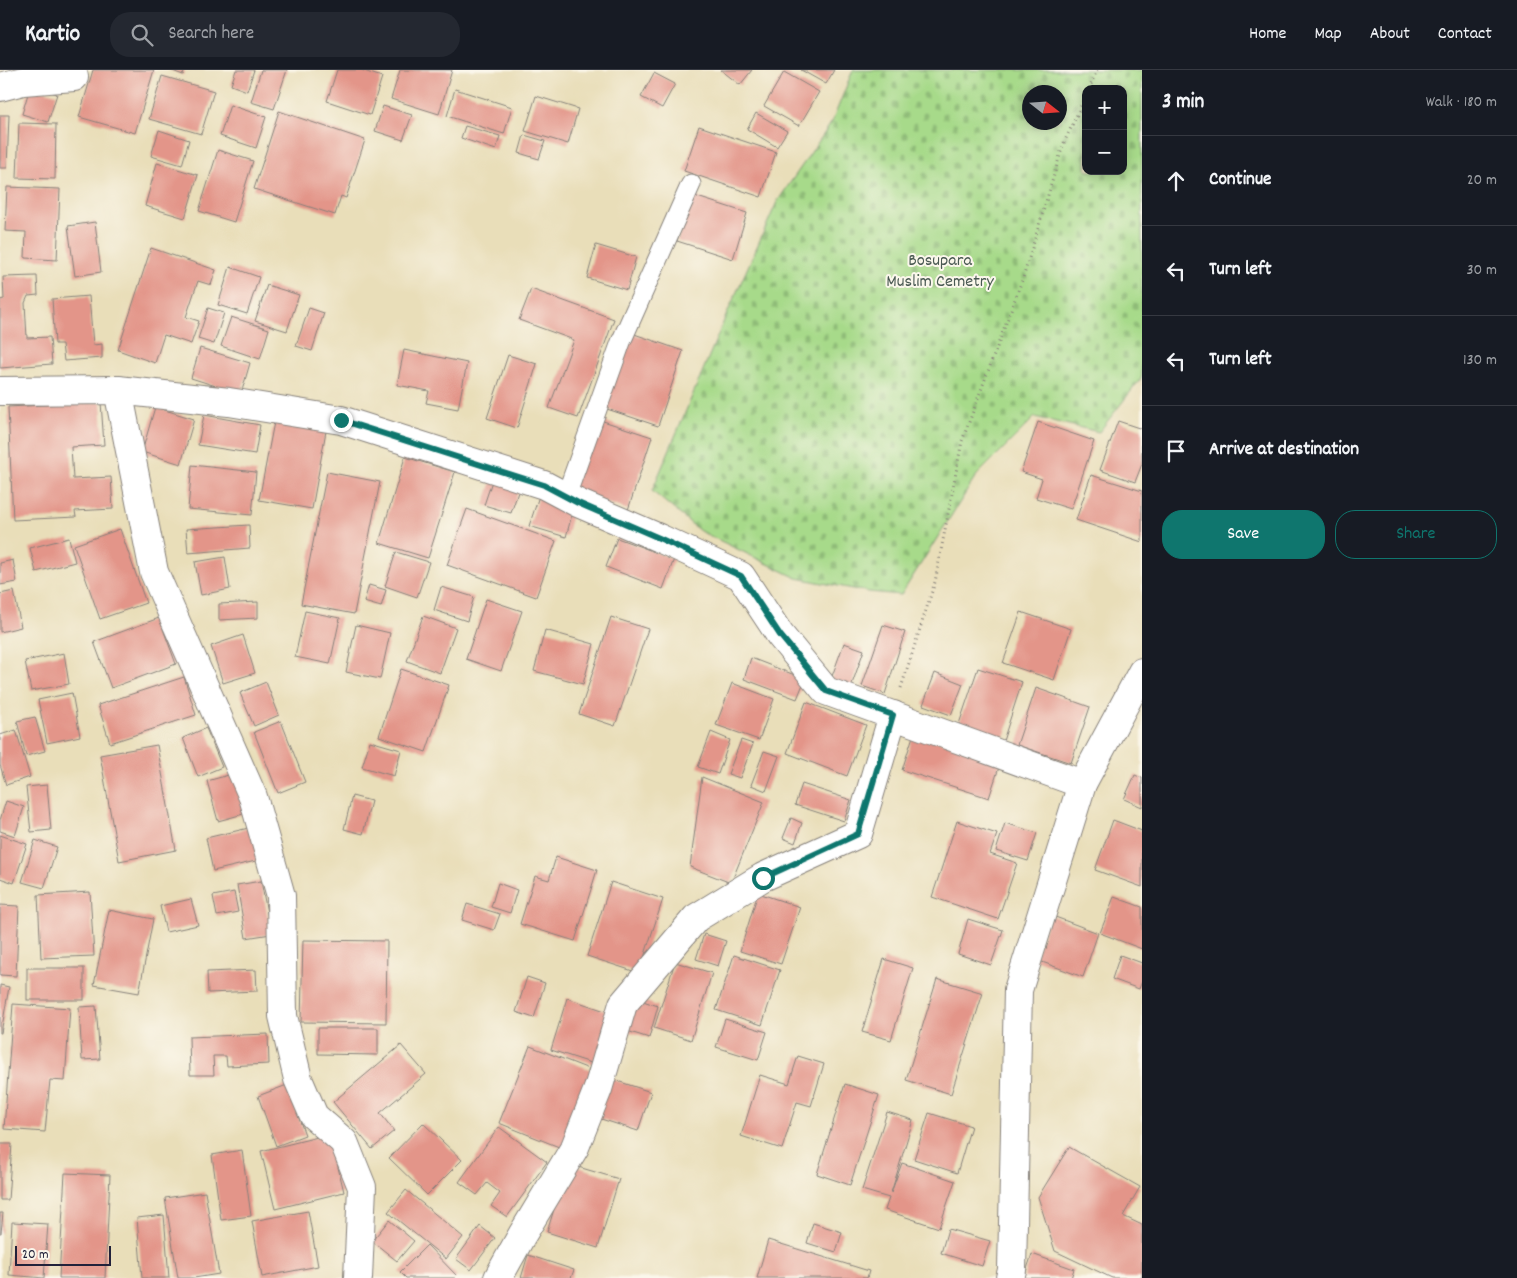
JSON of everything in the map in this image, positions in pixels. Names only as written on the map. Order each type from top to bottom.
[{"type":"street","points":[[0,87],[23,81],[74,77]]},
{"type":"street","points":[[0,391],[118,390],[229,402],[341,420],[544,485],[741,576],[780,635],[826,691],[1082,784]]},
{"type":"street","points":[[118,390],[154,572],[253,797],[281,896],[283,1016],[298,1079],[314,1116],[344,1142],[362,1187],[358,1278]]},
{"type":"street","points":[[1010,1278],[1012,1270],[1018,990],[1082,784],[1142,672]]},
{"type":"street","points":[[498,1278],[522,1234],[575,1147],[598,1089],[623,1004],[696,918],[763,878],[858,834],[893,715]]},
{"type":"lane","points":[[566,496],[621,342],[690,184]]},
{"type":"path","points":[[1091,85],[1098,70]]},
{"type":"path","points":[[893,715],[935,582],[962,440],[1024,275],[1063,145],[1082,105]]},
{"type":"green space","name":"Bosupara Muslim Cemetry","points":[[853,70],[1142,70],[1142,377],[1099,432],[1035,417],[977,475],[901,595],[869,592],[797,578],[700,531],[652,491],[726,316],[777,202],[832,122]]},
{"type":"building","points":[[93,70],[154,70],[135,133],[79,117]]},
{"type":"building","points":[[170,70],[185,70],[183,75]]},
{"type":"building","points":[[236,70],[254,70],[247,91],[231,85]]},
{"type":"building","points":[[261,70],[287,70],[274,109],[251,102]]},
{"type":"building","points":[[337,70],[361,70],[382,77],[370,115],[327,101]]},
{"type":"building","points":[[400,70],[452,70],[439,114],[391,99]]},
{"type":"building","points":[[721,70],[752,70],[740,85]]},
{"type":"building","points":[[801,70],[834,70],[826,84]]},
{"type":"building","points":[[784,72],[819,92],[799,126],[764,106]]},
{"type":"building","points":[[654,73],[675,84],[662,108],[641,97]]},
{"type":"building","points":[[162,76],[214,91],[201,134],[149,119]]},
{"type":"building","points":[[30,87],[57,94],[48,122],[22,114]]},
{"type":"building","points":[[455,89],[512,107],[504,134],[447,116]]},
{"type":"building","points":[[536,96],[578,109],[568,144],[525,131]]},
{"type":"building","points":[[230,105],[266,117],[256,148],[220,136]]},
{"type":"building","points":[[383,106],[412,115],[403,140],[375,131]]},
{"type":"building","points":[[279,111],[365,140],[346,198],[341,196],[335,215],[254,189]]},
{"type":"building","points":[[756,113],[787,131],[777,147],[747,129]]},
{"type":"building","points":[[0,115],[9,115],[7,168],[0,168]]},
{"type":"building","points":[[19,123],[56,124],[55,179],[17,178]]},
{"type":"building","points":[[465,126],[500,136],[496,150],[461,138]]},
{"type":"building","points":[[699,126],[776,152],[761,197],[684,171]]},
{"type":"building","points":[[159,130],[189,140],[182,165],[151,156]]},
{"type":"building","points":[[524,135],[545,141],[539,159],[519,153]]},
{"type":"building","points":[[218,150],[253,161],[234,222],[199,211]]},
{"type":"building","points":[[157,163],[198,175],[185,218],[145,206]]},
{"type":"building","points":[[7,187],[60,189],[57,260],[25,258],[26,232],[5,231]]},
{"type":"building","points":[[691,195],[747,213],[733,259],[677,241]]},
{"type":"building","points":[[95,222],[101,272],[75,276],[68,226]]},
{"type":"building","points":[[596,245],[636,257],[627,290],[587,278]]},
{"type":"building","points":[[151,248],[216,270],[211,285],[198,281],[186,317],[199,321],[191,344],[164,335],[155,363],[118,350]]},
{"type":"building","points":[[230,267],[259,277],[247,314],[218,305]]},
{"type":"building","points":[[37,276],[38,295],[28,296],[25,303],[27,338],[50,337],[52,364],[0,368],[0,300],[4,299],[3,277]]},
{"type":"building","points":[[267,285],[299,295],[287,331],[255,321]]},
{"type":"building","points":[[531,289],[614,319],[578,418],[549,408],[574,340],[519,320]]},
{"type":"building","points":[[89,296],[93,345],[102,344],[102,358],[64,361],[62,344],[55,344],[52,299]]},
{"type":"building","points":[[208,308],[224,313],[214,344],[198,339]]},
{"type":"building","points":[[309,308],[324,313],[312,351],[296,346]]},
{"type":"building","points":[[231,317],[269,329],[260,359],[221,346]]},
{"type":"building","points":[[620,329],[683,351],[658,426],[595,405]]},
{"type":"building","points":[[200,348],[250,363],[241,394],[191,378]]},
{"type":"building","points":[[404,350],[467,363],[458,409],[426,403],[429,391],[397,385]]},
{"type":"building","points":[[508,355],[537,364],[517,428],[487,418]]},
{"type":"building","points":[[101,402],[104,445],[71,447],[73,479],[111,477],[113,509],[75,511],[76,517],[13,520],[8,407]]},
{"type":"building","points":[[155,407],[194,419],[181,464],[142,452]]},
{"type":"building","points":[[204,415],[260,425],[255,454],[198,445]]},
{"type":"building","points":[[594,418],[652,437],[628,510],[569,491]]},
{"type":"building","points":[[1118,421],[1142,429],[1142,464],[1135,482],[1100,470]]},
{"type":"building","points":[[274,422],[326,431],[312,509],[259,500]]},
{"type":"building","points":[[1038,422],[1094,441],[1071,509],[1036,498],[1042,479],[1021,472]]},
{"type":"building","points":[[405,457],[455,472],[428,558],[379,543]]},
{"type":"building","points":[[192,465],[256,472],[252,515],[188,509]]},
{"type":"building","points":[[327,472],[380,482],[354,614],[301,604]]},
{"type":"building","points":[[1091,475],[1142,491],[1142,542],[1076,520]]},
{"type":"building","points":[[493,478],[520,486],[511,513],[484,505]]},
{"type":"building","points":[[539,496],[574,507],[566,537],[529,526]]},
{"type":"building","points":[[467,509],[556,541],[536,597],[447,565]]},
{"type":"building","points":[[249,525],[250,548],[188,553],[186,529]]},
{"type":"building","points":[[120,529],[146,603],[100,619],[74,545]]},
{"type":"building","points":[[69,538],[75,562],[36,572],[30,548]]},
{"type":"building","points":[[617,538],[674,559],[663,589],[606,567]]},
{"type":"building","points":[[396,552],[429,562],[417,597],[385,586]]},
{"type":"building","points":[[225,557],[230,589],[201,595],[195,562]]},
{"type":"building","points":[[13,560],[17,582],[0,585],[0,563]]},
{"type":"building","points":[[369,585],[386,590],[381,607],[364,602]]},
{"type":"building","points":[[441,587],[474,597],[467,621],[434,610]]},
{"type":"building","points":[[14,591],[21,627],[0,632],[0,594]]},
{"type":"building","points":[[486,599],[522,611],[501,671],[466,659]]},
{"type":"building","points":[[258,602],[258,618],[219,620],[219,604]]},
{"type":"building","points":[[305,611],[340,618],[330,664],[295,657]]},
{"type":"building","points":[[1021,612],[1071,629],[1054,680],[1003,663]]},
{"type":"building","points":[[423,616],[456,628],[440,673],[407,661]]},
{"type":"building","points":[[611,617],[648,629],[615,726],[579,714]]},
{"type":"building","points":[[159,618],[176,664],[111,688],[94,642]]},
{"type":"building","points":[[356,625],[390,633],[380,679],[346,672]]},
{"type":"building","points":[[883,625],[905,632],[885,694],[862,686]]},
{"type":"building","points":[[545,630],[594,644],[583,684],[534,671]]},
{"type":"building","points":[[243,635],[255,673],[223,683],[211,646]]},
{"type":"building","points":[[844,643],[864,650],[851,687],[831,679]]},
{"type":"building","points":[[64,653],[69,684],[31,691],[25,661]]},
{"type":"building","points":[[751,658],[805,679],[797,699],[744,679]]},
{"type":"building","points":[[978,668],[1022,682],[1003,741],[958,727]]},
{"type":"building","points":[[401,669],[449,685],[426,752],[379,736]]},
{"type":"building","points":[[935,673],[963,684],[951,715],[923,705]]},
{"type":"building","points":[[184,677],[196,715],[110,743],[98,705]]},
{"type":"building","points":[[266,682],[279,715],[254,726],[240,693]]},
{"type":"building","points":[[732,683],[774,699],[759,740],[716,725]]},
{"type":"building","points":[[1036,688],[1090,707],[1071,763],[1017,745]]},
{"type":"building","points":[[72,693],[80,736],[47,743],[38,700]]},
{"type":"building","points":[[806,702],[866,725],[847,776],[787,753]]},
{"type":"building","points":[[35,717],[45,751],[26,756],[17,721]]},
{"type":"building","points":[[281,721],[305,782],[278,793],[254,732]]},
{"type":"building","points":[[206,728],[222,767],[198,777],[183,738]]},
{"type":"building","points":[[16,730],[30,777],[6,785],[0,765],[0,735]]},
{"type":"building","points":[[711,732],[730,740],[718,774],[698,767]]},
{"type":"building","points":[[914,733],[1001,761],[989,798],[902,770]]},
{"type":"building","points":[[741,740],[753,744],[740,778],[728,774]]},
{"type":"building","points":[[370,741],[401,750],[394,776],[362,767]]},
{"type":"building","points":[[157,745],[176,850],[119,861],[100,755]]},
{"type":"building","points":[[764,751],[779,756],[766,791],[751,785]]},
{"type":"building","points":[[236,773],[247,813],[218,821],[207,781]]},
{"type":"building","points":[[1135,775],[1142,778],[1142,807],[1124,799]]},
{"type":"building","points":[[702,777],[764,802],[731,883],[690,867]]},
{"type":"building","points":[[802,784],[851,800],[844,821],[795,805]]},
{"type":"building","points":[[47,785],[51,830],[31,832],[26,787]]},
{"type":"building","points":[[352,796],[371,801],[363,834],[344,829]]},
{"type":"building","points":[[6,801],[24,807],[15,836],[0,831],[0,820]]},
{"type":"building","points":[[791,818],[802,823],[795,843],[783,838]]},
{"type":"building","points":[[1113,820],[1142,831],[1142,887],[1095,870]]},
{"type":"building","points":[[957,821],[997,834],[990,854],[1017,863],[998,919],[932,897]]},
{"type":"building","points":[[1005,823],[1037,833],[1028,861],[996,851]]},
{"type":"building","points":[[253,827],[260,860],[213,871],[206,838]]},
{"type":"building","points":[[0,835],[27,844],[14,883],[0,878]]},
{"type":"building","points":[[35,840],[57,847],[44,888],[22,882]]},
{"type":"building","points":[[556,857],[597,870],[575,941],[520,924],[535,876],[549,880]]},
{"type":"building","points":[[261,881],[271,934],[246,938],[237,885]]},
{"type":"building","points":[[611,882],[663,899],[639,973],[587,956]]},
{"type":"building","points":[[498,883],[517,890],[510,913],[491,907]]},
{"type":"building","points":[[90,892],[94,956],[41,958],[38,895]]},
{"type":"building","points":[[234,892],[238,912],[217,916],[213,896]]},
{"type":"building","points":[[758,893],[800,907],[781,964],[740,951]]},
{"type":"building","points":[[1114,897],[1142,907],[1142,949],[1100,933]]},
{"type":"building","points":[[191,899],[198,925],[166,932],[160,906]]},
{"type":"building","points":[[467,904],[500,914],[494,930],[462,920]]},
{"type":"building","points":[[0,905],[19,906],[16,976],[0,975]]},
{"type":"building","points":[[109,910],[153,919],[139,993],[94,985]]},
{"type":"building","points":[[1050,915],[1098,933],[1083,977],[1034,959]]},
{"type":"building","points":[[968,919],[1003,930],[991,965],[958,954]]},
{"type":"building","points":[[704,934],[726,941],[718,966],[696,959]]},
{"type":"building","points":[[303,940],[387,941],[386,1023],[301,1022]]},
{"type":"building","points":[[734,955],[780,970],[762,1025],[716,1010]]},
{"type":"building","points":[[1120,955],[1142,963],[1142,981],[1139,989],[1112,979]]},
{"type":"building","points":[[884,959],[913,968],[891,1040],[862,1032]]},
{"type":"building","points":[[675,962],[712,973],[691,1040],[654,1028]]},
{"type":"building","points":[[27,968],[84,968],[84,1000],[27,1000]]},
{"type":"building","points":[[256,970],[257,991],[208,993],[207,972]]},
{"type":"building","points":[[527,977],[545,983],[534,1018],[516,1012]]},
{"type":"building","points":[[937,979],[983,993],[951,1094],[906,1080]]},
{"type":"building","points":[[0,985],[9,987],[1,1033],[0,1033]]},
{"type":"building","points":[[567,998],[614,1014],[597,1065],[551,1050]]},
{"type":"building","points":[[634,998],[658,1006],[649,1038],[624,1030]]},
{"type":"building","points":[[13,1004],[70,1008],[65,1081],[50,1080],[45,1132],[4,1129]]},
{"type":"building","points":[[96,1006],[100,1059],[82,1060],[79,1007]]},
{"type":"building","points":[[725,1019],[767,1032],[758,1060],[716,1047]]},
{"type":"building","points":[[318,1028],[378,1028],[378,1055],[318,1054]]},
{"type":"building","points":[[268,1034],[269,1064],[227,1066],[226,1056],[213,1056],[214,1075],[190,1075],[189,1037]]},
{"type":"building","points":[[401,1045],[426,1074],[380,1113],[394,1131],[372,1149],[333,1102]]},
{"type":"building","points":[[530,1046],[594,1071],[564,1149],[499,1123]]},
{"type":"building","points":[[798,1056],[824,1064],[811,1106],[797,1102],[782,1149],[741,1136],[760,1075],[789,1084]]},
{"type":"building","points":[[611,1079],[651,1092],[638,1131],[598,1118]]},
{"type":"building","points":[[845,1084],[879,1095],[850,1185],[817,1174]]},
{"type":"building","points":[[287,1085],[305,1135],[276,1146],[258,1096]]},
{"type":"building","points":[[887,1112],[913,1120],[891,1193],[902,1163],[955,1181],[939,1228],[885,1210],[889,1198],[862,1190]]},
{"type":"building","points":[[929,1113],[971,1126],[957,1173],[914,1159]]},
{"type":"building","points":[[423,1123],[462,1160],[427,1195],[389,1158]]},
{"type":"building","points":[[499,1127],[547,1162],[507,1217],[491,1206],[500,1193],[487,1183],[477,1195],[459,1182]]},
{"type":"building","points":[[330,1134],[344,1192],[275,1209],[261,1151]]},
{"type":"building","points":[[0,1144],[12,1144],[8,1200],[0,1200]]},
{"type":"building","points":[[1069,1147],[1140,1187],[1123,1216],[1142,1225],[1142,1278],[1112,1278],[1055,1251],[1038,1197]]},
{"type":"building","points":[[242,1150],[251,1216],[221,1220],[212,1155]]},
{"type":"building","points":[[568,1164],[619,1179],[598,1248],[547,1232]]},
{"type":"building","points":[[65,1173],[110,1175],[105,1278],[59,1278]]},
{"type":"building","points":[[406,1190],[463,1237],[446,1259],[388,1212]]},
{"type":"building","points":[[205,1192],[219,1274],[194,1278],[178,1278],[165,1198]]},
{"type":"building","points":[[308,1211],[318,1266],[262,1277],[252,1221]]},
{"type":"building","points":[[0,1213],[3,1213],[1,1233],[0,1233]]},
{"type":"building","points":[[164,1215],[169,1278],[142,1278],[137,1218]]},
{"type":"building","points":[[389,1220],[414,1241],[397,1261],[372,1241]]},
{"type":"building","points":[[12,1222],[48,1224],[44,1278],[9,1275]]},
{"type":"building","points":[[813,1223],[842,1232],[836,1252],[807,1243]]},
{"type":"building","points":[[480,1226],[495,1238],[471,1270],[456,1259]]},
{"type":"building","points":[[948,1229],[990,1241],[982,1266],[941,1253]]},
{"type":"building","points":[[768,1240],[869,1271],[867,1278],[757,1278]]},
{"type":"building","points":[[427,1245],[457,1276],[455,1278],[406,1278],[400,1272]]},
{"type":"building","points":[[1032,1254],[1074,1269],[1071,1278],[1024,1278]]},
{"type":"building","points":[[528,1255],[574,1270],[571,1278],[521,1278]]},
{"type":"route","points":[[341,420],[544,485],[578,503],[741,576],[780,635],[826,691],[893,715],[858,834],[763,878]]}]
